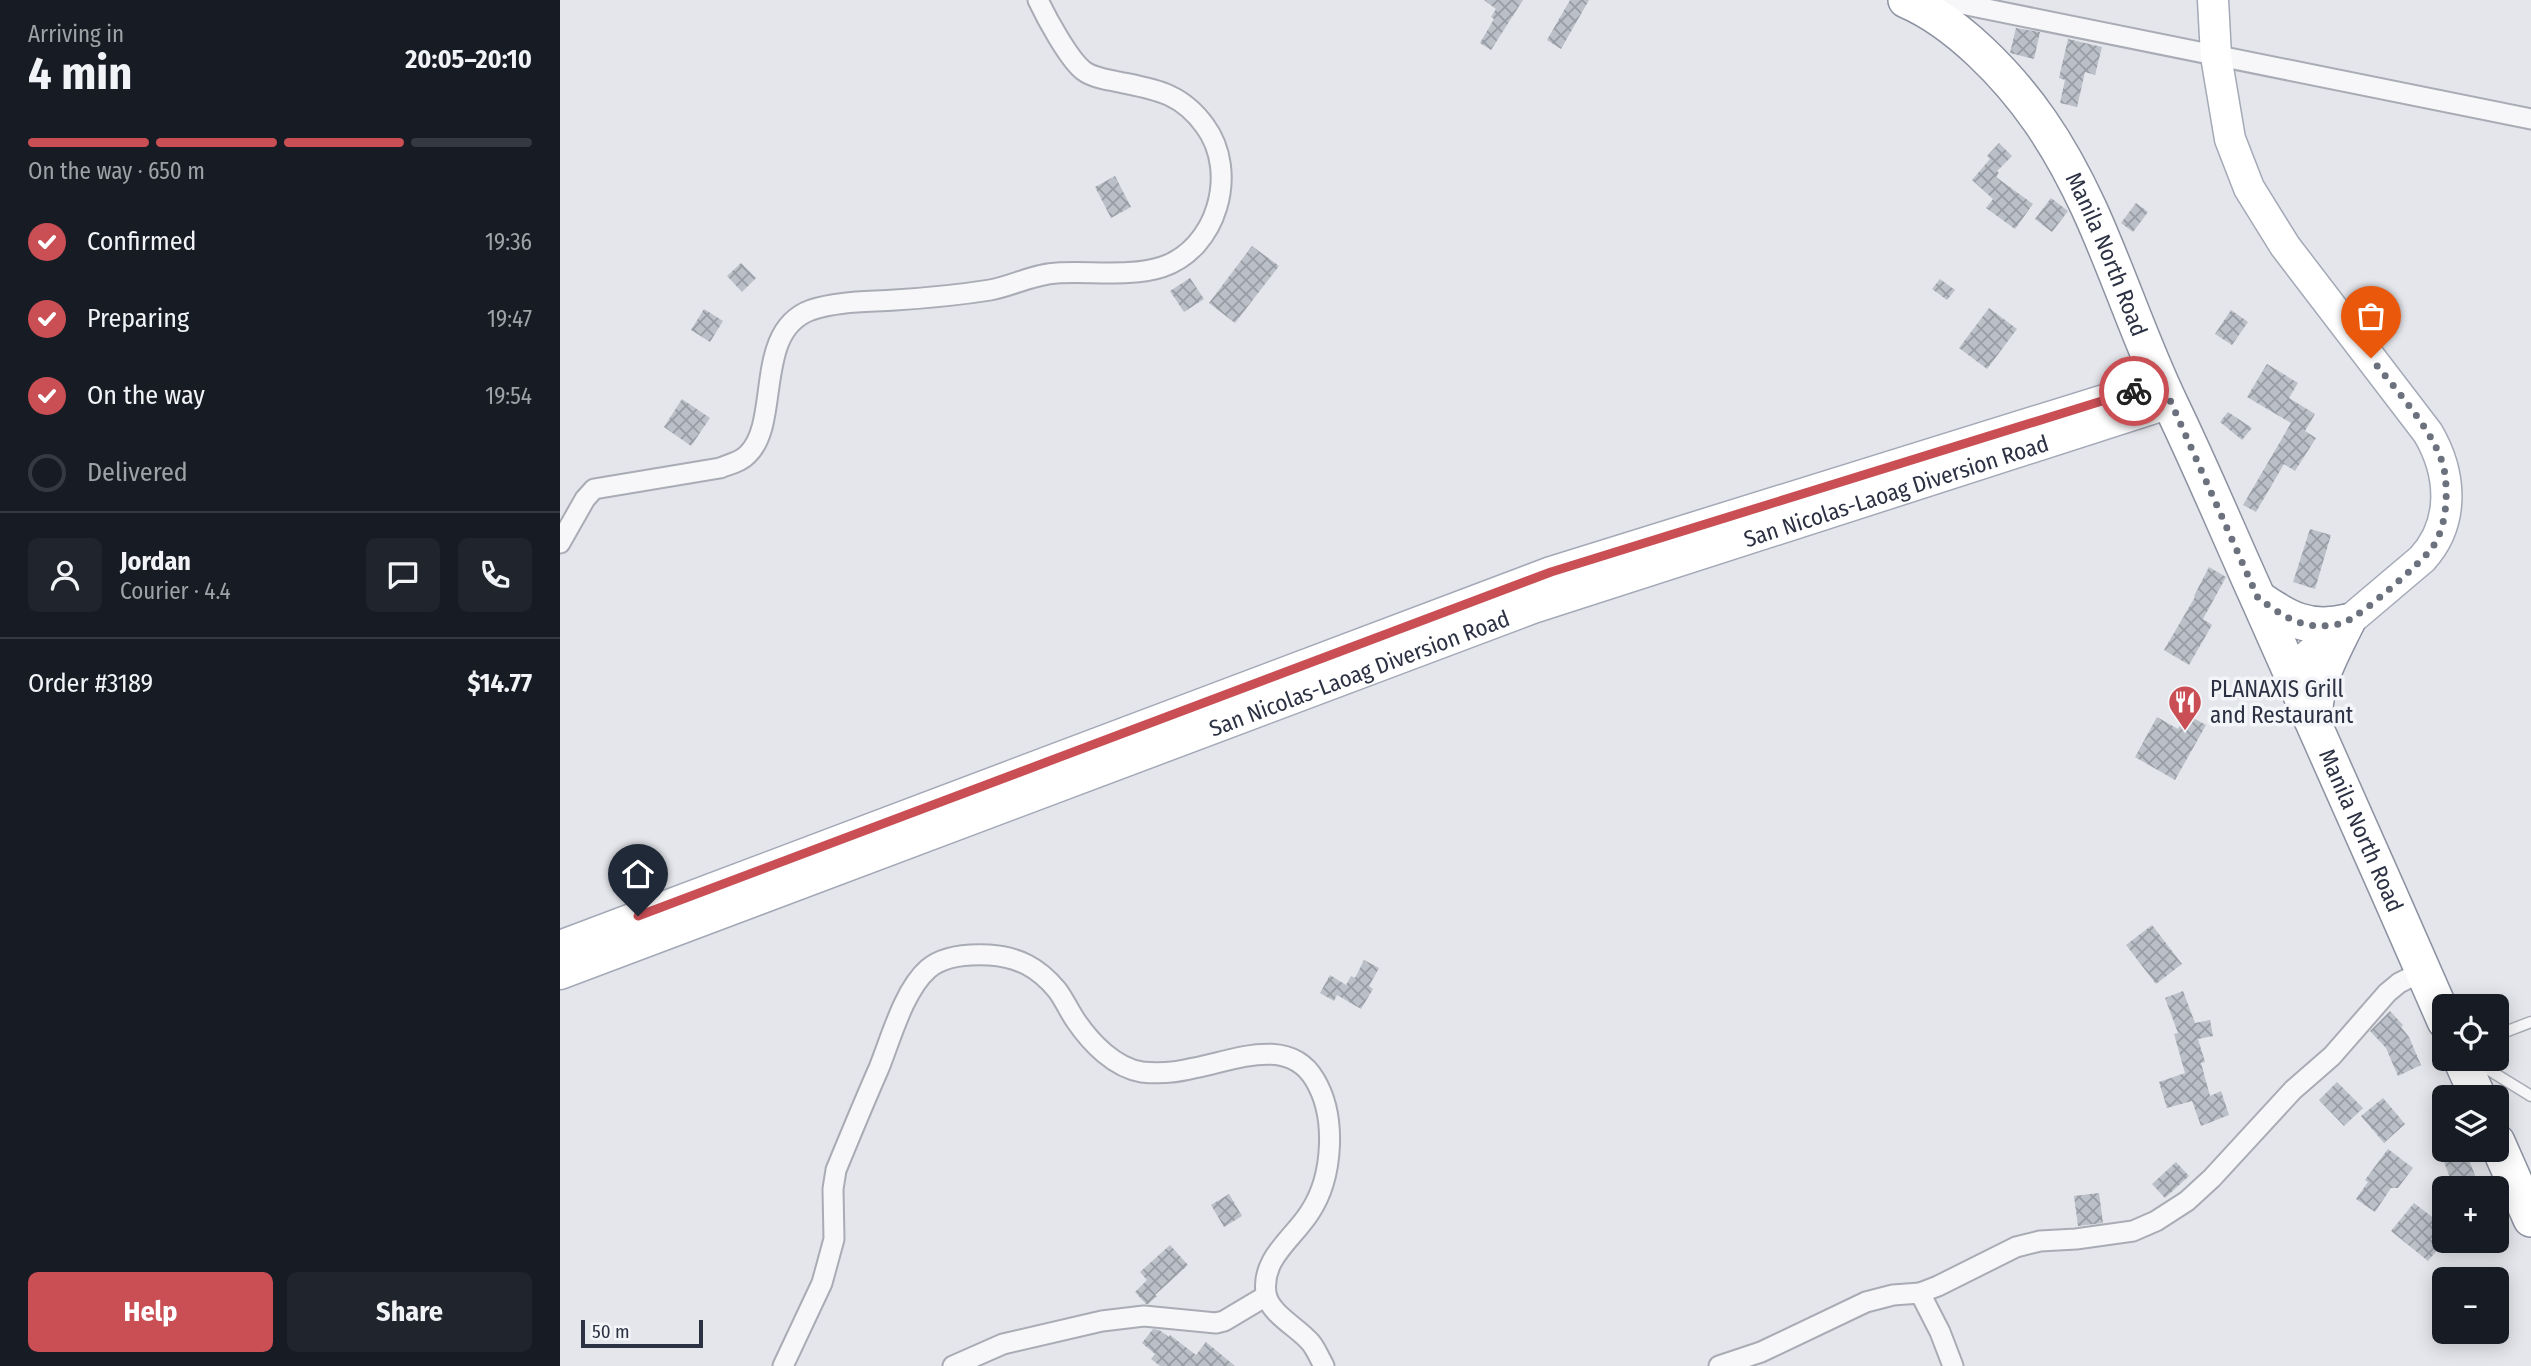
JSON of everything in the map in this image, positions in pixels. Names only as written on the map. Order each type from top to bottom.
[{"type":"highway","name":"Manila North Road","points":[[1916,4],[1952,26],[1977,49],[2039,120],[2072,173],[2099,228],[2166,393],[2433,994]]},
{"type":"highway","points":[[2258,598],[2280,614],[2308,625],[2347,622]]},
{"type":"highway","points":[[2314,723],[2314,701],[2318,686],[2347,622]]},
{"type":"highway","points":[[2506,1162],[2531,1219]]},
{"type":"main road","points":[[2213,0],[2216,56],[2230,138],[2249,188],[2285,246],[2428,433],[2439,453],[2445,473],[2445,512],[2433,547],[2291,670]]},
{"type":"main road","name":"San Nicolas-Laoag Diversion Road","points":[[560,946],[1551,572],[2166,393]]},
{"type":"main road","name":"San Nicolas-Laoag Diversion Road","points":[[560,974],[1533,608],[2166,393]]},
{"type":"street","points":[[560,543],[585,499],[594,489],[720,468],[749,454],[762,427],[779,343],[789,326],[801,314],[836,304],[923,299],[993,289],[1040,274],[1162,268],[1177,260],[1205,236],[1214,218],[1220,182],[1219,157],[1208,129],[1191,109],[1171,94],[1086,73],[1064,44],[1038,0]]},
{"type":"street","points":[[1916,4],[1947,1],[2531,119]]},
{"type":"street","points":[[783,1366],[822,1283],[834,1239],[833,1189],[836,1170],[914,988],[928,968],[954,957],[975,954],[1029,964],[1059,992],[1078,1024],[1095,1043],[1113,1061],[1129,1069],[1167,1072],[1194,1069],[1253,1054],[1268,1054],[1286,1056],[1299,1062],[1307,1070],[1322,1096],[1329,1129],[1330,1154],[1325,1178],[1311,1212],[1275,1255],[1267,1271],[1266,1296],[1271,1307],[1312,1344],[1324,1366]]},
{"type":"street","points":[[1719,1366],[1761,1352],[1866,1302],[1893,1294],[1920,1293],[1938,1286],[2016,1247],[2040,1241],[2133,1231],[2156,1221],[2187,1201],[2212,1178],[2293,1090],[2332,1056],[2387,993],[2399,983],[2423,971]]},
{"type":"street","points":[[1920,1293],[1941,1332],[1953,1366]]},
{"type":"street","points":[[953,1366],[1003,1344],[1102,1321],[1144,1316],[1216,1323],[1266,1296]]},
{"type":"lane","points":[[2509,1031],[2531,1023]]},
{"type":"lane","points":[[2468,1075],[2484,1067],[2531,1096]]},
{"type":"building","points":[[1484,0],[1523,0],[1491,50],[1480,43],[1494,19],[1491,17],[1496,9]]},
{"type":"building","points":[[1570,0],[1589,0],[1561,49],[1547,40]]},
{"type":"building","points":[[2016,28],[2040,32],[2034,59],[2010,53]]},
{"type":"building","points":[[2068,39],[2102,47],[2095,75],[2085,72],[2077,107],[2060,103],[2065,80],[2059,78]]},
{"type":"building","points":[[1999,143],[2012,156],[1997,171],[1999,173],[1996,177],[2033,204],[2015,229],[1986,208],[1993,199],[1972,180],[1990,159],[1987,156]]},
{"type":"building","points":[[1115,176],[1131,207],[1111,218],[1095,187]]},
{"type":"building","points":[[2051,198],[2068,211],[2052,232],[2035,219]]},
{"type":"building","points":[[2136,203],[2148,212],[2133,232],[2121,223]]},
{"type":"building","points":[[1252,246],[1279,266],[1235,323],[1209,303]]},
{"type":"building","points":[[741,263],[756,278],[742,292],[727,276]]},
{"type":"building","points":[[1190,278],[1204,299],[1184,312],[1170,291]]},
{"type":"building","points":[[1940,279],[1955,290],[1947,300],[1932,289]]},
{"type":"building","points":[[1989,308],[2017,329],[1987,369],[1959,348]]},
{"type":"building","points":[[704,309],[723,321],[710,342],[691,330]]},
{"type":"building","points":[[2231,310],[2248,322],[2232,345],[2215,334]]},
{"type":"building","points":[[2267,364],[2298,383],[2289,398],[2315,414],[2305,431],[2316,438],[2295,471],[2284,464],[2256,512],[2243,505],[2291,423],[2247,397]]},
{"type":"building","points":[[682,399],[710,418],[691,446],[664,427]]},
{"type":"building","points":[[2228,412],[2252,428],[2242,440],[2220,422]]},
{"type":"building","points":[[2310,529],[2331,535],[2315,589],[2293,582]]},
{"type":"building","points":[[2209,567],[2226,577],[2203,619],[2212,625],[2189,665],[2164,650]]},
{"type":"building","points":[[2186,714],[2206,725],[2175,780],[2135,757],[2157,717],[2178,729]]},
{"type":"building","points":[[2152,925],[2182,964],[2156,984],[2126,945]]},
{"type":"building","points":[[1364,960],[1379,968],[1369,986],[1373,989],[1361,1009],[1337,995],[1334,1001],[1320,993],[1330,975],[1346,985],[1351,976],[1355,978]]},
{"type":"building","points":[[2183,991],[2195,1023],[2210,1020],[2213,1036],[2198,1039],[2205,1062],[2201,1063],[2210,1096],[2221,1091],[2229,1115],[2201,1126],[2192,1101],[2167,1108],[2159,1082],[2185,1073],[2174,1034],[2178,1033],[2165,998]]},
{"type":"building","points":[[2390,1011],[2403,1025],[2401,1027],[2409,1037],[2421,1065],[2398,1076],[2386,1048],[2370,1031]]},
{"type":"building","points":[[2337,1082],[2363,1108],[2344,1126],[2319,1100]]},
{"type":"building","points":[[2383,1098],[2405,1124],[2384,1143],[2361,1116]]},
{"type":"building","points":[[2388,1149],[2413,1168],[2398,1188],[2391,1188],[2375,1212],[2356,1199],[2368,1182],[2365,1180]]},
{"type":"building","points":[[2176,1162],[2189,1176],[2165,1198],[2152,1184]]},
{"type":"building","points":[[2444,1162],[2470,1162],[2475,1176],[2449,1176]]},
{"type":"building","points":[[2099,1193],[2103,1223],[2078,1226],[2074,1196]]},
{"type":"building","points":[[1229,1194],[1242,1216],[1224,1227],[1211,1205]]},
{"type":"building","points":[[2414,1203],[2432,1217],[2432,1253],[2435,1253],[2428,1261],[2391,1231]]},
{"type":"building","points":[[1170,1245],[1188,1265],[1146,1304],[1135,1292],[1147,1280],[1140,1272]]},
{"type":"building","points":[[1153,1329],[1169,1337],[1170,1335],[1196,1355],[1206,1342],[1235,1366],[1160,1366],[1151,1359],[1155,1354],[1142,1343]]},
{"type":"way so far","points":[[2134,391],[2162,382],[2258,598],[2280,614],[2308,625],[2333,625],[2347,622],[2422,559],[2433,547],[2445,512],[2445,473],[2439,453],[2428,433],[2371,358]]},
{"type":"place","name":"PLANAXIS Grill and Restaurant","points":[[2185,732]]},
{"type":"route","points":[[638,916],[1551,572],[2134,391]]}]
